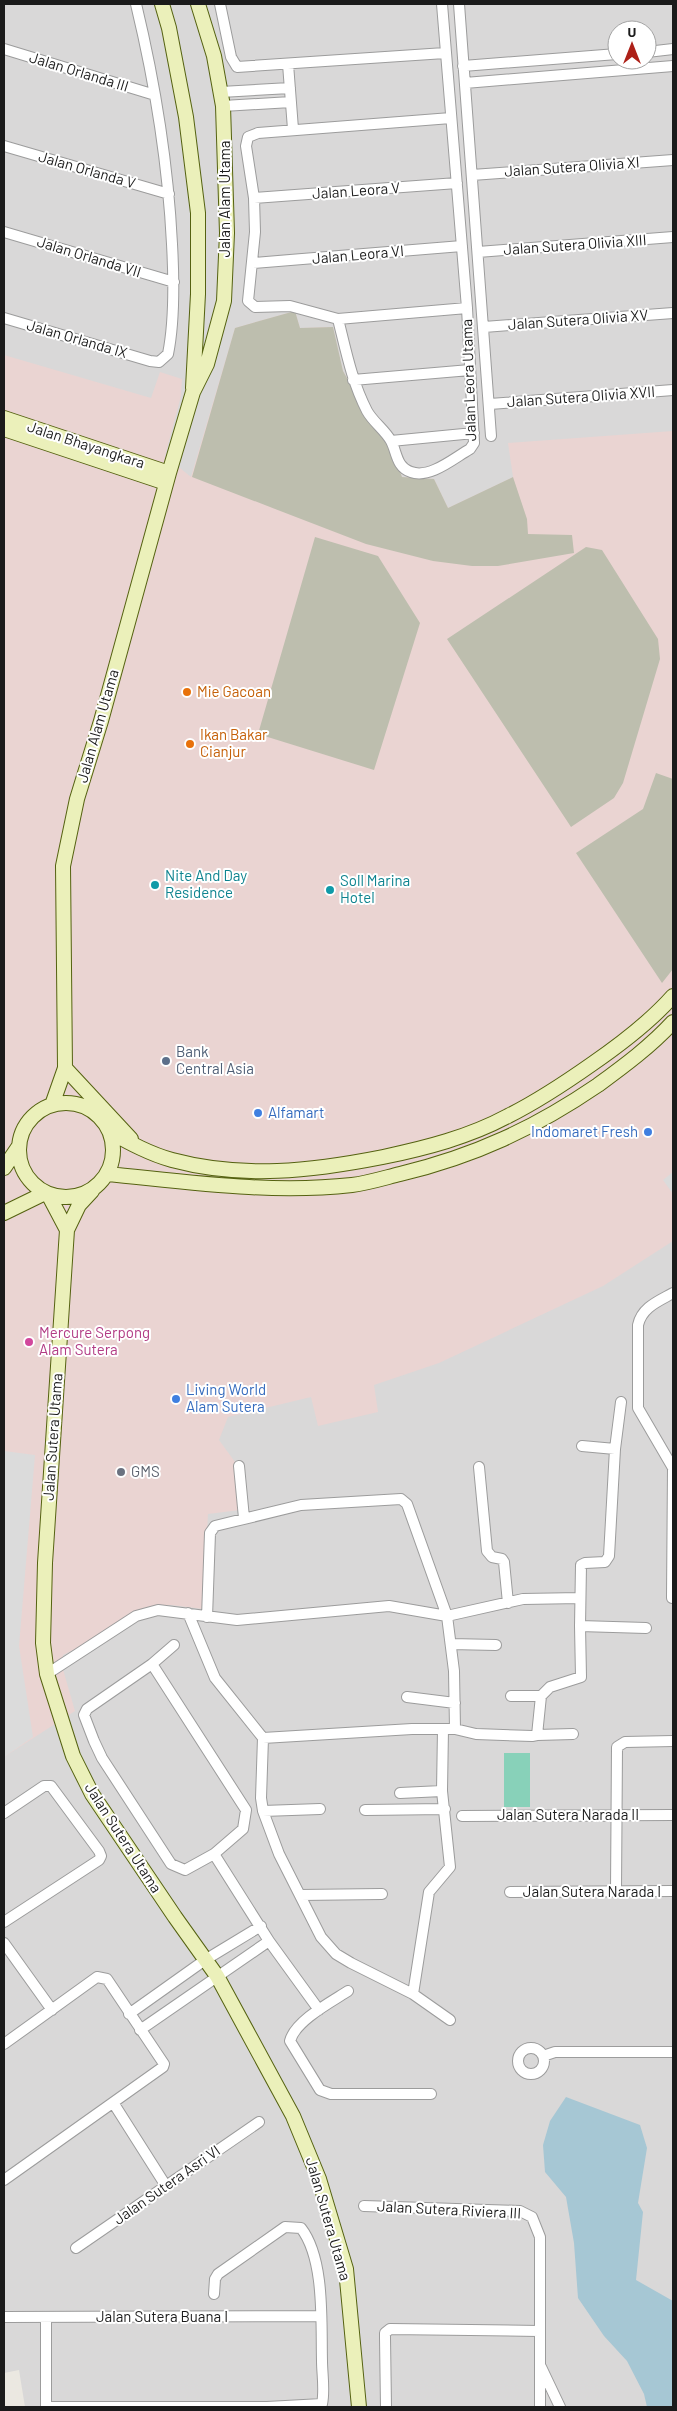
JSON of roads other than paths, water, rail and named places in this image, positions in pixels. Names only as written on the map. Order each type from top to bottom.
[{"type":"main road","name":"Jalan Alam Utama","points":[[162,4],[169,28],[186,117],[198,213],[198,294],[193,356],[193,392]]},
{"type":"main road","name":"Jalan Alam Utama","points":[[52,1105],[65,1068],[63,866],[77,799],[101,720],[167,478],[193,392],[206,364],[224,300],[227,233],[223,106],[198,4]]},
{"type":"main road","name":"Jalan Bhayangkara","points":[[4,418],[167,478]]},
{"type":"main road","name":"Jalan Bhayangkara","points":[[4,428],[167,478]]},
{"type":"main road","points":[[110,1132],[138,1147],[172,1160],[259,1173],[306,1170],[420,1149],[459,1138],[507,1116],[557,1088],[618,1046],[673,996]]},
{"type":"main road","points":[[108,1174],[151,1177],[219,1186],[288,1189],[353,1185],[444,1163],[507,1138],[556,1113],[626,1065],[673,1022]]},
{"type":"main road","points":[[65,1068],[138,1147]]},
{"type":"main road","points":[[66,1103],[80,1105],[93,1111],[103,1120],[110,1132],[114,1146],[113,1160],[108,1174],[92,1191],[78,1196],[62,1198],[46,1193],[33,1184],[24,1173],[20,1160],[19,1146],[22,1132],[29,1120],[40,1111],[52,1105],[66,1103]]},
{"type":"main road","points":[[4,1168],[19,1146]]},
{"type":"main road","name":"Jalan Sutera Utama","points":[[92,1191],[79,1205],[68,1230],[45,1563],[43,1644],[47,1674],[74,1756],[92,1794],[217,1976],[293,2116],[319,2179],[346,2269],[359,2407]]},
{"type":"main road","points":[[4,1213],[46,1193]]},
{"type":"main road","points":[[46,1193],[68,1230]]},
{"type":"street","points":[[136,4],[155,95],[169,194],[174,282]]},
{"type":"street","points":[[220,4],[231,57],[237,67],[445,53]]},
{"type":"street","name":"Jalan Leora Utama","points":[[338,320],[353,380],[368,413],[391,441],[398,461],[404,468],[411,472],[430,472],[470,449],[474,443],[474,433],[467,308],[442,4]]},
{"type":"street","points":[[459,4],[491,436]]},
{"type":"street","name":"Jalan Orlanda III","points":[[4,49],[155,95]]},
{"type":"street","points":[[657,51],[673,50]]},
{"type":"street","points":[[463,66],[607,55]]},
{"type":"street","points":[[288,64],[293,129]]},
{"type":"street","points":[[465,83],[673,66]]},
{"type":"street","points":[[221,92],[290,88]]},
{"type":"street","points":[[223,106],[291,102]]},
{"type":"street","points":[[451,118],[293,129],[258,133],[248,137],[246,146],[254,198],[253,263],[248,286],[248,300],[255,307],[290,306],[338,320],[467,308]]},
{"type":"street","name":"Jalan Orlanda V","points":[[4,146],[169,194]]},
{"type":"street","name":"Jalan Sutera Olivia XI","points":[[472,175],[673,160]]},
{"type":"street","name":"Jalan Leora V","points":[[254,198],[457,183]]},
{"type":"street","name":"Jalan Orlanda VII","points":[[4,232],[174,282]]},
{"type":"street","name":"Jalan Sutera Olivia XIII","points":[[478,252],[673,237]]},
{"type":"street","name":"Jalan Leora VI","points":[[253,263],[462,246]]},
{"type":"street","name":"Jalan Orlanda IX","points":[[4,318],[159,362],[168,354],[174,282]]},
{"type":"street","name":"Jalan Sutera Olivia XV","points":[[484,327],[673,313]]},
{"type":"street","points":[[353,380],[470,370]]},
{"type":"street","name":"Jalan Sutera Olivia XVII","points":[[490,404],[673,390]]},
{"type":"street","points":[[391,441],[474,433]]},
{"type":"street","points":[[672,1598],[673,1467],[641,1415],[637,1398],[638,1325],[640,1316],[645,1310],[673,1294]]},
{"type":"street","points":[[537,1735],[541,1696],[550,1687],[581,1677],[581,1565],[605,1562],[610,1556],[615,1449],[621,1402]]},
{"type":"street","points":[[582,1446],[615,1449]]},
{"type":"street","points":[[239,1466],[244,1518]]},
{"type":"street","points":[[479,1467],[487,1551],[492,1557],[502,1559],[504,1562],[508,1603]]},
{"type":"street","points":[[206,1616],[210,1533],[215,1526],[301,1505],[401,1499],[406,1504],[447,1616],[451,1644],[455,1729]]},
{"type":"street","points":[[47,1674],[146,1612],[158,1610],[188,1612],[237,1620],[389,1606],[447,1616],[534,1598],[580,1598]]},
{"type":"street","points":[[188,1612],[216,1678],[263,1738],[261,1798],[263,1811],[279,1854],[321,1937],[336,1954],[412,1994],[450,2020]]},
{"type":"street","points":[[580,1626],[646,1628]]},
{"type":"street","points":[[451,1644],[496,1645]]},
{"type":"street","points":[[152,1664],[246,1810],[243,1829],[214,1854],[185,1870],[171,1864],[102,1758],[84,1715],[87,1709],[152,1664],[174,1645]]},
{"type":"street","points":[[511,1696],[541,1696]]},
{"type":"street","points":[[407,1697],[455,1703]]},
{"type":"street","points":[[263,1738],[373,1730],[442,1729],[455,1729],[476,1734],[532,1736],[573,1734]]},
{"type":"street","points":[[412,1994],[429,1892],[450,1867],[442,1791],[442,1729]]},
{"type":"street","points":[[616,1891],[615,1815],[619,1744],[624,1742],[673,1741]]},
{"type":"street","points":[[4,1813],[49,1785],[88,1835],[101,1856],[99,1860],[4,1922]]},
{"type":"street","points":[[400,1793],[442,1791]]},
{"type":"street","points":[[365,1810],[445,1809]]},
{"type":"street","points":[[263,1811],[320,1810]]},
{"type":"street","name":"Jalan Sutera Narada II","points":[[462,1816],[673,1815]]},
{"type":"street","points":[[214,1854],[261,1926],[269,1942],[319,2010]]},
{"type":"street","name":"Jalan Sutera Narada I","points":[[510,1892],[673,1891]]},
{"type":"street","points":[[300,1895],[382,1894]]},
{"type":"street","points":[[129,2014],[205,1960],[261,1926]]},
{"type":"street","points":[[140,2030],[269,1942]]},
{"type":"street","points":[[4,1943],[52,2010]]},
{"type":"street","points":[[4,2044],[97,1977],[102,1977],[106,1979],[164,2062],[163,2068],[4,2180]]},
{"type":"street","points":[[348,1991],[319,2010],[292,2032],[290,2041],[320,2090],[332,2094],[431,2094]]},
{"type":"street","points":[[543,2056],[555,2052],[673,2052]]},
{"type":"street","points":[[114,2104],[166,2186]]},
{"type":"street","name":"Jalan Sutera Asri VI","points":[[76,2248],[259,2122]]},
{"type":"street","name":"Jalan Sutera Riviera III","points":[[364,2206],[520,2210],[532,2217],[540,2237],[539,2330]]},
{"type":"street","points":[[46,2317],[46,2407],[267,2407],[322,2404],[321,2316],[318,2278],[311,2247],[300,2228],[286,2227],[218,2274],[215,2279],[214,2294]]},
{"type":"street","name":"Jalan Sutera Buana I","points":[[4,2317],[321,2316]]},
{"type":"street","points":[[386,2407],[385,2333],[390,2329],[539,2330],[540,2407]]},
{"type":"street","points":[[539,2364],[560,2407]]},
{"type":"water","points":[[566,2097],[640,2125],[647,2148],[638,2203],[643,2212],[636,2280],[673,2301],[673,2407],[647,2407],[644,2394],[627,2361],[604,2336],[578,2298],[574,2243],[566,2197],[545,2172],[543,2145],[550,2121]]},
{"type":"place","name":"Mie Gacoan","points":[[187,692]]},
{"type":"place","name":"Ikan Bakar Cianjur","points":[[190,744]]},
{"type":"place","name":"Nite And Day Residence","points":[[155,885]]},
{"type":"place","name":"Soll Marina Hotel","points":[[330,890]]},
{"type":"place","name":"Bank Central Asia","points":[[166,1061]]},
{"type":"place","name":"Alfamart","points":[[258,1113]]},
{"type":"place","name":"Indomaret Fresh","points":[[648,1132]]},
{"type":"place","name":"Mercure Serpong Alam Sutera","points":[[29,1342]]},
{"type":"place","name":"Living World Alam Sutera","points":[[176,1399]]},
{"type":"place","name":"GMS","points":[[121,1472]]}]
